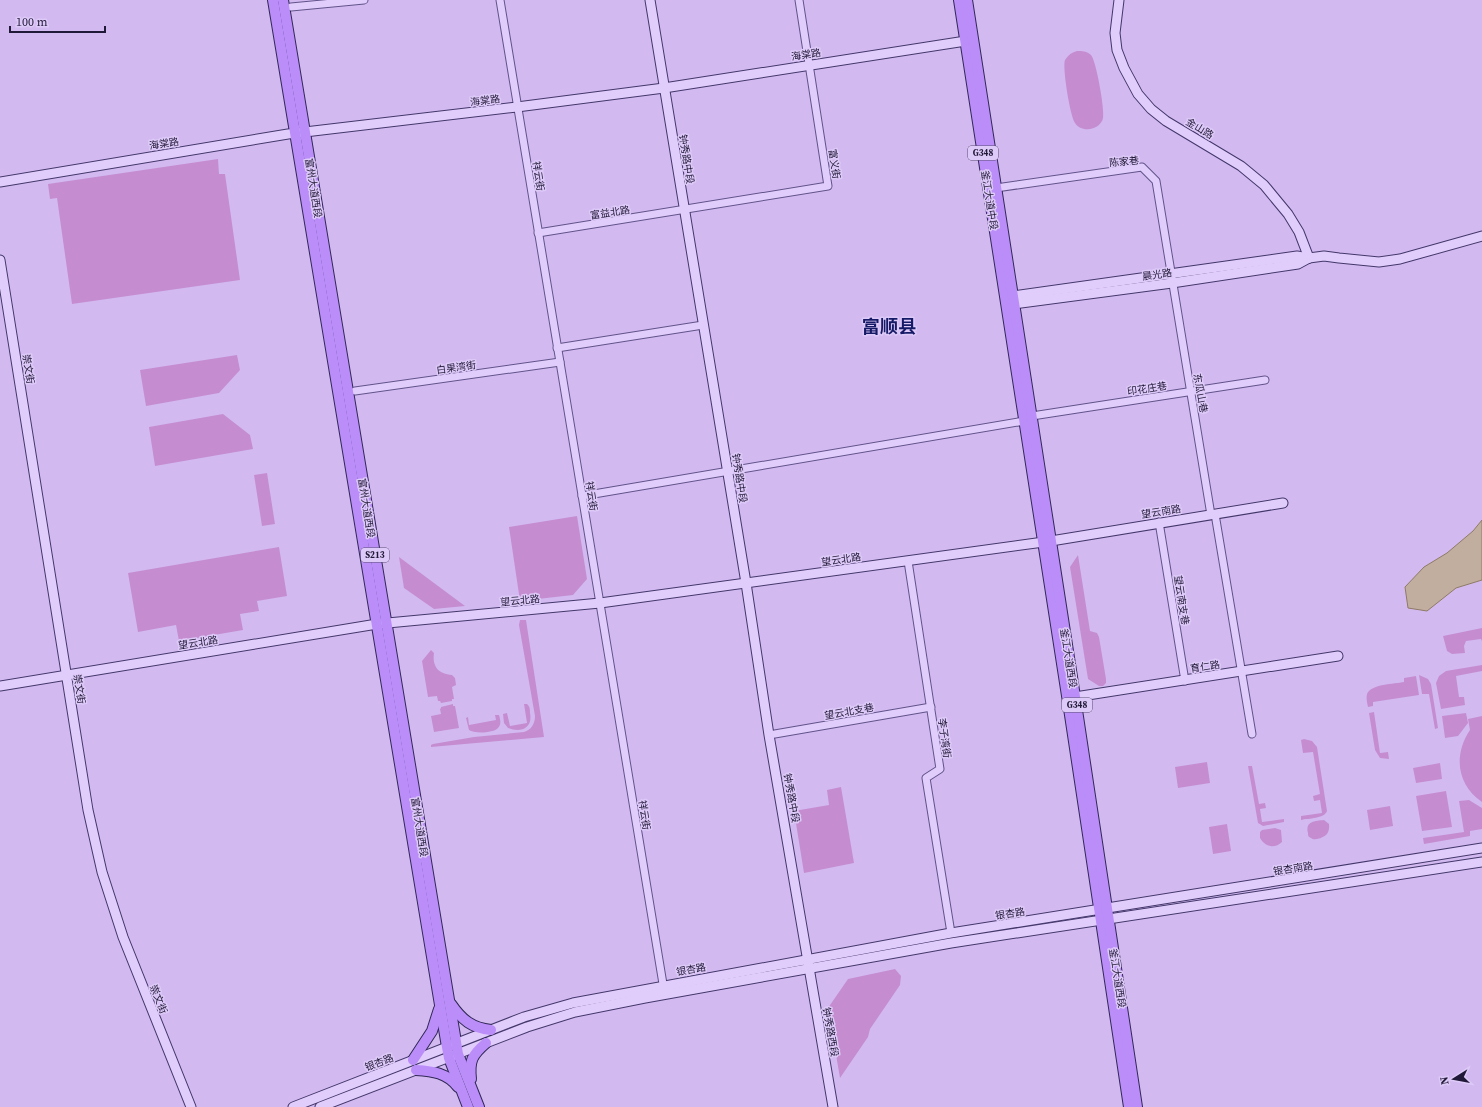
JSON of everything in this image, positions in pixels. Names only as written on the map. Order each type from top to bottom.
[{"type":"main road","name":"富州大道西段","points":[[273,0],[300,132]]},
{"type":"main road","name":"富州大道西段","points":[[283,0],[300,132],[453,1056],[467,1090],[479,1107]]},
{"type":"main road","name":"釜江大道中段","points":[[959,0],[969,40],[996,188],[1010,301]]},
{"type":"main road","name":"釜江大道中段","points":[[967,0],[969,40],[1010,301]]},
{"type":"main road","name":"釜江大道西段","points":[[1010,301],[1104,915],[1137,1107]]},
{"type":"main road","name":"釜江大道西段","points":[[1047,542],[1075,697],[1129,1107]]},
{"type":"main road","points":[[486,1043],[476,1051],[472,1057],[467,1090],[440,1073],[414,1065],[432,1032],[444,1004],[454,1010],[470,1024],[479,1028],[491,1030]]},
{"type":"main road","name":"富州大道西段","points":[[467,1090],[468,1107]]},
{"type":"street","points":[[292,7],[364,0]]},
{"type":"street","name":"祥云街","points":[[500,0],[664,990]]},
{"type":"street","name":"钟秀路中段","points":[[650,0],[770,735],[809,964]]},
{"type":"street","name":"富义街","points":[[684,210],[828,186],[799,0]]},
{"type":"street","name":"金山路","points":[[1119,0],[1116,33],[1117,50],[1124,68],[1138,94],[1151,109],[1161,117],[1241,166],[1264,185],[1288,214],[1299,232],[1309,258]]},
{"type":"street","name":"海棠路","points":[[0,182],[300,132],[517,107],[664,88],[969,40]]},
{"type":"street","name":"陈家巷","points":[[996,188],[1142,167],[1156,181],[1170,274]]},
{"type":"street","name":"富益北路","points":[[538,233],[684,210]]},
{"type":"street","name":"晨光路","points":[[1010,301],[1170,274],[1297,256],[1309,258],[1324,256],[1379,262],[1400,260],[1482,236]]},
{"type":"street","name":"晨光路","points":[[1010,301],[1172,283],[1298,264],[1309,258]]},
{"type":"street","name":"崇文街","points":[[0,260],[88,810],[102,872],[123,937],[190,1107]]},
{"type":"street","name":"东瓜山巷","points":[[1170,274],[1252,734]]},
{"type":"street","points":[[557,348],[703,325]]},
{"type":"street","name":"白果湾街","points":[[355,391],[560,362]]},
{"type":"street","name":"印花庄巷","points":[[582,496],[1028,419],[1265,380]]},
{"type":"street","name":"望云南路","points":[[1047,542],[1159,522],[1213,515],[1283,503]]},
{"type":"street","name":"望云南支巷","points":[[1159,522],[1184,680]]},
{"type":"street","name":"望云北路","points":[[0,686],[381,624],[600,603],[1047,542]]},
{"type":"street","name":"李子湾街","points":[[908,560],[940,769],[926,778],[950,933]]},
{"type":"street","name":"育仁路","points":[[1075,697],[1338,656]]},
{"type":"street","name":"望云北支巷","points":[[770,735],[931,707]]},
{"type":"street","name":"银杏南路","points":[[1104,915],[1482,848]]},
{"type":"street","points":[[1104,915],[1482,862]]},
{"type":"street","name":"银杏路","points":[[809,964],[950,933],[1104,915]]},
{"type":"street","name":"银杏路","points":[[320,1107],[340,1104],[452,1045],[547,1010],[809,964],[951,943],[1104,915]]},
{"type":"street","name":"钟秀路西段","points":[[809,964],[833,1107]]},
{"type":"street","name":"银杏路","points":[[293,1107],[414,1065],[453,1056],[541,1022],[664,990]]},
{"type":"shaded area","points":[[1077,51],[1083,51],[1091,55],[1098,75],[1103,118],[1098,125],[1090,129],[1081,128],[1075,123],[1067,91],[1064,64],[1065,60],[1070,54]]},
{"type":"shaded area","points":[[218,159],[219,174],[225,174],[240,280],[72,304],[57,198],[50,199],[48,184]]},
{"type":"shaded area","points":[[237,355],[240,370],[219,393],[146,406],[140,370]]},
{"type":"shaded area","points":[[223,414],[250,435],[253,449],[155,466],[149,427]]},
{"type":"shaded area","points":[[267,473],[275,524],[262,526],[254,475]]},
{"type":"shaded area","points":[[577,516],[587,579],[573,595],[520,601],[509,527]]},
{"type":"shaded area","points":[[1482,520],[1482,580],[1456,588],[1427,611],[1408,608],[1405,587],[1424,567],[1447,553],[1473,531]]},
{"type":"shaded area","points":[[279,547],[287,596],[257,601],[259,611],[240,614],[243,630],[179,641],[176,625],[138,632],[128,573]]},
{"type":"shaded area","points":[[1078,555],[1090,631],[1097,633],[1099,637],[1106,679],[1106,683],[1103,686],[1099,686],[1088,679],[1070,567]]},
{"type":"shaded area","points":[[399,557],[465,606],[434,609],[404,588]]},
{"type":"shaded area","points":[[520,620],[526,620],[544,737],[431,747],[433,744],[474,737],[524,732],[529,730],[532,726],[535,716],[519,625]]},
{"type":"shaded area","points":[[1482,628],[1482,641],[1481,639],[1466,641],[1464,646],[1465,653],[1452,654],[1447,651],[1443,636]]},
{"type":"shaded area","points":[[431,650],[434,653],[434,662],[437,669],[443,673],[452,675],[455,678],[456,685],[452,687],[454,699],[452,699],[452,701],[441,703],[438,701],[437,696],[428,697],[422,661]]},
{"type":"shaded area","points":[[1482,665],[1482,671],[1456,676],[1459,697],[1464,697],[1465,705],[1441,709],[1436,683],[1439,676],[1446,671]]},
{"type":"shaded area","points":[[1419,675],[1428,679],[1431,684],[1438,728],[1435,729],[1429,694],[1422,694]]},
{"type":"shaded area","points":[[1416,676],[1419,695],[1373,702],[1373,706],[1368,707],[1367,694],[1373,688],[1404,682],[1404,678]]},
{"type":"shaded area","points":[[453,704],[453,706],[455,706],[459,728],[434,732],[431,716],[441,714],[441,707]]},
{"type":"shaded area","points":[[524,704],[527,704],[530,709],[530,722],[528,726],[517,730],[508,728],[504,723],[503,714],[507,713],[510,726],[527,723]]},
{"type":"shaded area","points":[[1374,712],[1380,753],[1388,752],[1389,759],[1380,758],[1375,750],[1369,713]]},
{"type":"shaded area","points":[[1466,713],[1468,723],[1458,736],[1445,738],[1442,716]]},
{"type":"shaded area","points":[[495,715],[499,715],[500,722],[500,725],[496,730],[479,732],[469,730],[466,718],[468,717],[469,725],[496,720]]},
{"type":"shaded area","points":[[1482,716],[1482,802],[1467,787],[1460,769],[1460,759],[1461,749],[1470,730],[1468,719]]},
{"type":"shaded area","points":[[1304,739],[1312,741],[1317,747],[1327,811],[1323,816],[1301,820],[1301,816],[1322,813],[1320,800],[1314,801],[1313,796],[1320,794],[1313,752],[1303,753],[1301,740]]},
{"type":"shaded area","points":[[1207,762],[1210,783],[1178,788],[1175,767]]},
{"type":"shaded area","points":[[1440,763],[1442,779],[1416,783],[1413,768]]},
{"type":"shaded area","points":[[1248,766],[1252,766],[1259,804],[1265,803],[1266,808],[1260,809],[1262,822],[1284,819],[1284,822],[1263,826],[1258,823]]},
{"type":"shaded area","points":[[841,787],[854,863],[804,873],[794,811],[829,805],[827,790]]},
{"type":"shaded area","points":[[1446,791],[1452,827],[1422,831],[1416,796]]},
{"type":"shaded area","points":[[1469,800],[1482,808],[1482,829],[1470,831],[1470,836],[1424,844],[1423,838],[1464,832],[1459,801]]},
{"type":"shaded area","points":[[1390,806],[1393,826],[1370,830],[1367,810]]},
{"type":"shaded area","points":[[1324,820],[1329,824],[1327,834],[1317,839],[1309,837],[1307,829],[1309,824],[1314,821]]},
{"type":"shaded area","points":[[1227,824],[1231,851],[1213,854],[1209,827]]},
{"type":"shaded area","points":[[1275,828],[1281,830],[1282,842],[1276,846],[1267,845],[1260,838],[1260,832],[1262,830]]},
{"type":"shaded area","points":[[895,969],[901,976],[900,985],[870,1029],[868,1037],[840,1078],[828,1008],[848,979]]},
{"type":"district","name":"富顺县","points":[[889,327]]}]
